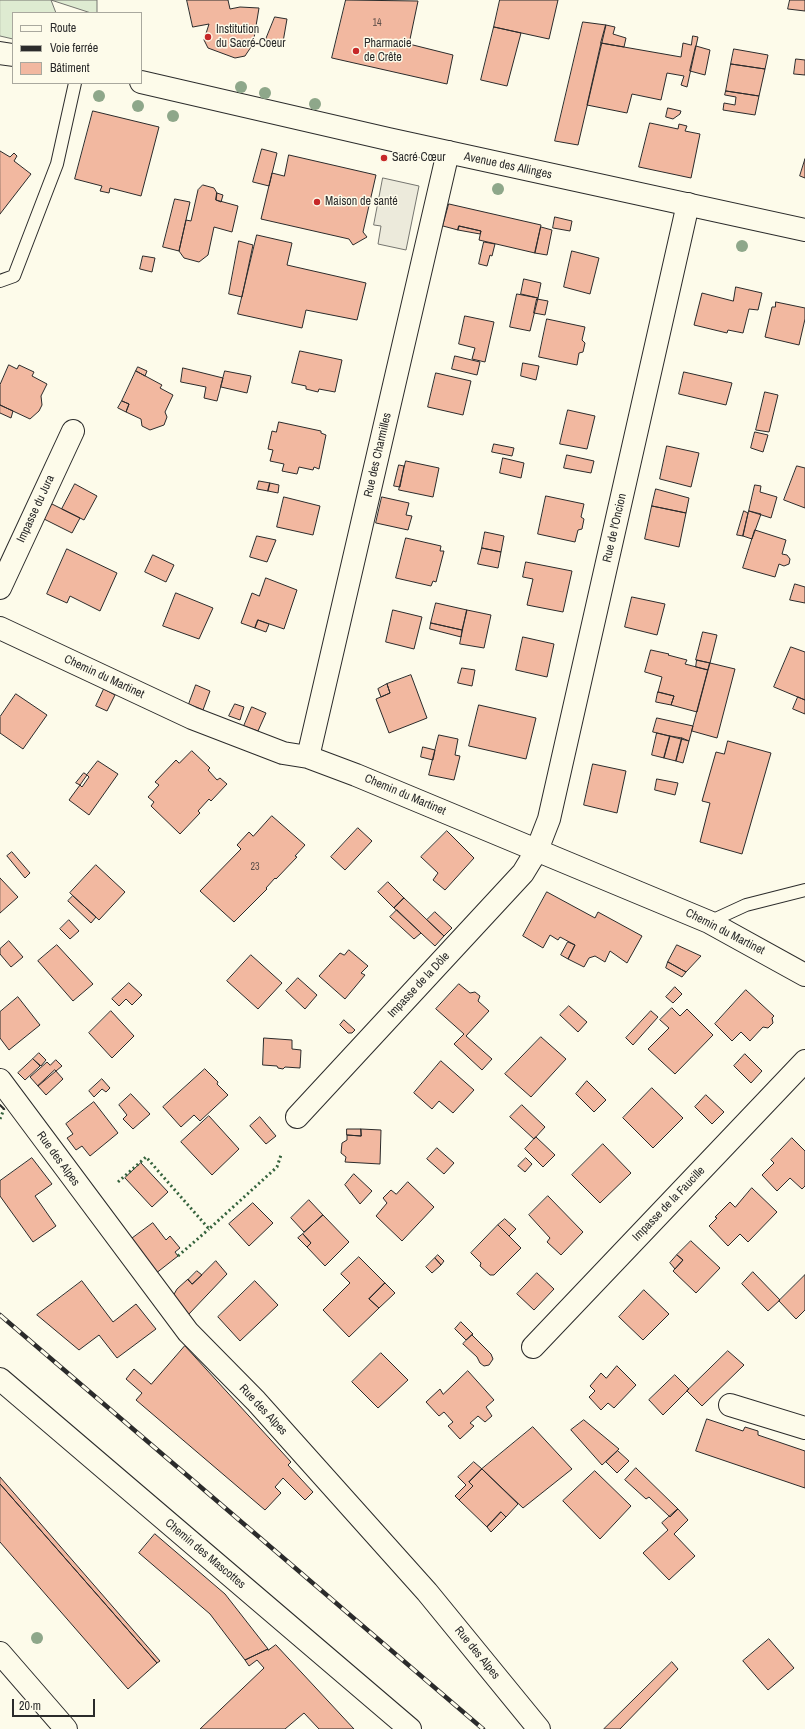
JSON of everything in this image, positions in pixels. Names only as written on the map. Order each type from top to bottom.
[{"type":"street","points":[[0,53],[12,55]]},
{"type":"street","name":"Avenue des Allinges","points":[[142,82],[448,152],[805,230]]},
{"type":"street","name":"Rue des Charmilles","points":[[308,757],[448,152]]},
{"type":"street","name":"Rue de l'Oncion","points":[[537,850],[549,819],[688,204]]},
{"type":"street","name":"Impasse du Jura","points":[[0,588],[73,431]]},
{"type":"street","name":"Chemin du Martinet","points":[[0,628],[192,718],[283,753],[308,757],[356,775],[709,922],[805,975]]},
{"type":"street","name":"Impasse de la Dôle","points":[[297,1117],[523,873],[537,850]]},
{"type":"street","name":"Impasse de la Faucille","points":[[533,1347],[805,1061]]},
{"type":"street","name":"Rue des Alpes","points":[[0,1080],[188,1332],[256,1401],[428,1592],[539,1729]]},
{"type":"street","name":"Chemin des Mascottes","points":[[0,1379],[410,1729]]},
{"type":"street","points":[[730,1405],[805,1428]]},
{"type":"street","points":[[0,1653],[66,1729]]},
{"type":"lane","points":[[0,281],[14,276],[54,172],[74,84]]},
{"type":"lane","points":[[709,922],[746,905],[805,890]]},
{"type":"green space","points":[[0,0],[51,0],[56,12],[12,12],[12,39],[0,36]]},
{"type":"green space","points":[[51,0],[97,0],[97,12],[88,12]]},
{"type":"shaded area","points":[[383,178],[419,186],[406,250],[378,244],[381,226],[374,225]]},
{"type":"building","points":[[187,0],[228,0],[230,9],[240,7],[259,8],[253,44],[245,56],[235,58],[208,48],[204,40],[209,24],[193,27]]},
{"type":"building","points":[[346,0],[418,1],[409,44],[453,55],[447,84],[332,58]]},
{"type":"building","points":[[500,0],[558,0],[549,39],[494,27]]},
{"type":"building","points":[[790,0],[805,0],[805,11],[788,9]]},
{"type":"building","points":[[275,17],[287,19],[283,42],[279,44],[267,41],[266,39]]},
{"type":"building","points":[[583,22],[606,25],[578,145],[555,141]]},
{"type":"building","points":[[606,25],[615,27],[613,34],[626,38],[624,47],[601,43]]},
{"type":"building","points":[[494,27],[521,33],[507,86],[481,80]]},
{"type":"building","points":[[693,36],[698,37],[687,87],[681,85],[684,76],[667,73],[661,100],[632,94],[627,113],[587,105],[601,43],[681,57],[683,43],[691,45]]},
{"type":"building","points":[[696,46],[710,50],[705,75],[690,71]]},
{"type":"building","points":[[734,49],[768,55],[765,69],[731,64]]},
{"type":"building","points":[[796,59],[805,60],[805,75],[794,74]]},
{"type":"building","points":[[731,64],[765,69],[759,96],[726,91]]},
{"type":"building","points":[[726,91],[759,96],[755,115],[723,110],[724,103],[735,105],[736,97],[725,95]]},
{"type":"building","points":[[668,108],[681,111],[680,114],[673,119],[666,117]]},
{"type":"building","points":[[93,111],[159,127],[141,196],[110,188],[109,193],[100,191],[102,186],[75,179]]},
{"type":"building","points":[[650,123],[678,129],[679,124],[687,126],[685,131],[700,134],[691,178],[639,167]]},
{"type":"building","points":[[262,149],[277,153],[269,186],[253,182]]},
{"type":"building","points":[[0,151],[10,157],[14,153],[17,156],[14,161],[31,174],[0,214]]},
{"type":"building","name":"Maison de santé","points":[[289,155],[376,175],[363,232],[367,237],[353,245],[349,239],[261,219],[272,173],[284,176]]},
{"type":"building","points":[[805,159],[805,178],[800,176]]},
{"type":"building","points":[[203,185],[214,188],[217,193],[216,200],[238,206],[232,232],[214,227],[208,255],[199,262],[184,258],[179,251],[186,220],[191,221],[198,190]]},
{"type":"building","points":[[217,193],[223,195],[221,202],[216,200]]},
{"type":"building","points":[[175,199],[190,202],[179,251],[163,247]]},
{"type":"building","points":[[449,204],[541,225],[535,253],[479,240],[481,231],[459,226],[458,230],[443,226]]},
{"type":"building","points":[[555,217],[572,221],[570,231],[553,228]]},
{"type":"building","points":[[459,226],[481,231],[480,234],[458,230]]},
{"type":"building","points":[[541,227],[552,230],[547,255],[535,253]]},
{"type":"building","points":[[257,235],[292,243],[287,265],[366,283],[357,320],[306,310],[302,328],[238,314]]},
{"type":"building","points":[[239,241],[253,245],[242,297],[229,294]]},
{"type":"building","points":[[484,242],[495,244],[492,256],[490,255],[487,266],[479,264]]},
{"type":"building","points":[[572,251],[599,258],[590,294],[564,287]]},
{"type":"building","points":[[143,256],[155,258],[152,272],[140,269]]},
{"type":"building","points":[[524,279],[541,283],[538,298],[521,294]]},
{"type":"building","points":[[736,287],[762,293],[758,310],[749,309],[743,333],[728,330],[727,333],[694,325],[702,293],[733,301]]},
{"type":"building","points":[[517,294],[538,298],[530,331],[510,327]]},
{"type":"building","points":[[537,299],[548,301],[545,315],[534,313]]},
{"type":"building","points":[[776,302],[805,308],[805,319],[799,345],[765,337],[772,307],[775,307]]},
{"type":"building","points":[[465,316],[494,322],[485,362],[472,359],[475,348],[459,344]]},
{"type":"building","points":[[547,319],[585,327],[582,340],[585,343],[583,352],[579,353],[577,365],[539,357]]},
{"type":"building","points":[[300,351],[342,360],[335,392],[319,389],[318,392],[306,389],[306,386],[292,383]]},
{"type":"building","points":[[455,356],[480,362],[477,375],[452,369]]},
{"type":"building","points":[[523,363],[539,366],[536,380],[521,376]]},
{"type":"building","points":[[9,365],[17,369],[19,365],[34,372],[32,376],[47,384],[41,396],[42,405],[39,411],[30,419],[0,405],[0,385]]},
{"type":"building","points":[[138,367],[147,371],[145,376],[136,371]]},
{"type":"building","points":[[183,368],[223,378],[217,401],[204,398],[206,387],[181,382]]},
{"type":"building","points":[[136,371],[162,385],[160,388],[173,395],[165,412],[167,417],[164,425],[150,430],[142,426],[141,419],[126,412],[129,404],[122,401]]},
{"type":"building","points":[[225,371],[251,376],[247,393],[221,387]]},
{"type":"building","points":[[684,372],[732,383],[726,405],[679,394]]},
{"type":"building","points":[[436,373],[471,381],[463,415],[428,407]]},
{"type":"building","points":[[765,392],[778,395],[769,432],[756,430]]},
{"type":"building","points":[[122,401],[129,404],[126,412],[118,408]]},
{"type":"building","points":[[0,405],[13,411],[11,418],[0,413]]},
{"type":"building","points":[[568,410],[595,416],[587,449],[560,444]]},
{"type":"building","points":[[279,422],[321,431],[321,433],[326,435],[319,469],[314,467],[313,470],[299,467],[297,474],[282,471],[284,464],[270,461],[273,450],[268,449],[272,431],[276,432]]},
{"type":"building","points":[[755,432],[768,435],[763,452],[751,448]]},
{"type":"building","points":[[494,444],[514,448],[512,456],[492,452]]},
{"type":"building","points":[[667,446],[699,453],[691,487],[660,479]]},
{"type":"building","points":[[567,455],[594,461],[591,473],[564,468]]},
{"type":"building","points":[[503,458],[524,463],[521,478],[500,473]]},
{"type":"building","points":[[406,461],[439,468],[433,497],[399,490]]},
{"type":"building","points":[[399,465],[404,466],[400,487],[394,486]]},
{"type":"building","points":[[797,466],[805,468],[805,508],[784,500]]},
{"type":"building","points":[[259,481],[270,483],[268,491],[257,489]]},
{"type":"building","points":[[270,483],[279,485],[278,493],[268,491]]},
{"type":"building","points":[[75,484],[97,496],[84,520],[62,509]]},
{"type":"building","points":[[755,485],[761,486],[760,492],[777,497],[771,518],[749,511]]},
{"type":"building","points":[[656,489],[689,498],[686,513],[652,506]]},
{"type":"building","points":[[546,496],[584,504],[581,517],[584,519],[582,529],[578,530],[575,542],[538,534]]},
{"type":"building","points":[[284,497],[320,506],[313,535],[277,527]]},
{"type":"building","points":[[382,497],[409,503],[406,515],[412,516],[408,530],[376,523]]},
{"type":"building","points":[[52,504],[80,518],[72,533],[44,519]]},
{"type":"building","points":[[652,506],[686,513],[679,547],[645,539]]},
{"type":"building","points":[[744,511],[748,513],[743,536],[737,535]]},
{"type":"building","points":[[749,511],[761,514],[752,539],[743,536]]},
{"type":"building","points":[[755,530],[786,540],[782,554],[787,555],[790,559],[789,564],[784,566],[779,564],[775,577],[743,568]]},
{"type":"building","points":[[485,532],[504,536],[501,552],[482,548]]},
{"type":"building","points":[[257,536],[276,540],[267,562],[250,557]]},
{"type":"building","points":[[406,538],[441,546],[440,551],[444,551],[436,582],[433,581],[431,586],[396,578]]},
{"type":"building","points":[[482,548],[501,552],[498,568],[478,564]]},
{"type":"building","points":[[67,549],[117,573],[100,611],[70,596],[67,603],[47,594]]},
{"type":"building","points":[[153,555],[174,565],[166,582],[145,572]]},
{"type":"building","points":[[526,562],[572,571],[563,612],[527,605],[533,579],[523,577]]},
{"type":"building","points":[[266,578],[297,590],[284,629],[258,620],[255,628],[241,623],[252,593],[259,596]]},
{"type":"building","points":[[795,584],[805,587],[805,603],[790,600]]},
{"type":"building","points":[[176,593],[213,608],[199,639],[163,626]]},
{"type":"building","points":[[632,597],[665,604],[657,635],[625,627]]},
{"type":"building","points":[[436,603],[467,610],[462,630],[431,623]]},
{"type":"building","points":[[393,610],[422,617],[414,649],[386,642]]},
{"type":"building","points":[[467,610],[491,615],[484,648],[460,644]]},
{"type":"building","points":[[258,620],[269,624],[266,632],[255,628]]},
{"type":"building","points":[[431,623],[462,630],[461,637],[430,629]]},
{"type":"building","points":[[703,632],[717,635],[710,663],[696,660]]},
{"type":"building","points":[[523,637],[554,644],[547,677],[516,670]]},
{"type":"building","points":[[791,647],[805,652],[805,700],[774,687]]},
{"type":"building","points":[[651,650],[687,660],[685,664],[708,670],[697,712],[671,705],[674,696],[658,692],[662,677],[645,672]]},
{"type":"building","points":[[697,660],[710,663],[708,670],[696,667]]},
{"type":"building","points":[[710,663],[735,669],[717,738],[692,731]]},
{"type":"building","points":[[462,668],[475,670],[472,686],[458,683]]},
{"type":"building","points":[[411,675],[427,718],[389,733],[376,699],[390,693],[387,684]]},
{"type":"building","points":[[387,684],[390,693],[381,697],[378,689]]},
{"type":"building","points":[[196,685],[210,691],[203,710],[189,704]]},
{"type":"building","points":[[104,689],[115,695],[107,711],[96,706]]},
{"type":"building","points":[[658,692],[674,696],[671,705],[656,702]]},
{"type":"building","points":[[16,694],[47,715],[23,749],[0,733],[0,717]]},
{"type":"building","points":[[798,697],[805,700],[805,714],[793,709]]},
{"type":"building","points":[[235,704],[244,707],[240,720],[229,716]]},
{"type":"building","points":[[479,705],[536,718],[526,759],[469,746]]},
{"type":"building","points":[[252,707],[266,713],[258,731],[244,726]]},
{"type":"building","points":[[657,718],[693,726],[689,741],[653,732]]},
{"type":"building","points":[[657,733],[670,736],[664,758],[652,755]]},
{"type":"building","points":[[439,735],[458,739],[455,755],[460,756],[454,780],[429,775]]},
{"type":"building","points":[[670,736],[682,738],[676,761],[664,758]]},
{"type":"building","points":[[682,738],[689,741],[683,763],[676,761]]},
{"type":"building","points":[[728,741],[771,753],[742,854],[700,842],[710,803],[702,801],[716,752],[724,754]]},
{"type":"building","points":[[423,747],[435,750],[433,760],[421,757]]},
{"type":"building","points":[[192,751],[210,768],[208,770],[217,780],[220,778],[227,784],[211,801],[209,799],[198,811],[200,813],[180,834],[151,806],[154,802],[148,797],[159,785],[155,782],[176,760],[179,763]]},
{"type":"building","points":[[98,761],[118,774],[89,815],[69,800],[80,785],[82,787],[89,777],[87,775]]},
{"type":"building","points":[[593,764],[626,771],[617,813],[584,805]]},
{"type":"building","points":[[84,773],[87,775],[80,785],[76,783]]},
{"type":"building","points":[[657,779],[678,783],[675,795],[655,790]]},
{"type":"building","points":[[272,816],[305,845],[295,856],[297,857],[234,922],[200,891],[241,849],[237,845],[249,832],[253,836]]},
{"type":"building","points":[[358,828],[372,841],[345,870],[331,857]]},
{"type":"building","points":[[447,831],[474,858],[445,890],[433,880],[438,873],[421,857]]},
{"type":"building","points":[[12,852],[30,873],[25,878],[7,856]]},
{"type":"building","points":[[96,865],[125,892],[99,920],[70,893]]},
{"type":"building","points":[[0,878],[18,897],[0,913]]},
{"type":"building","points":[[388,882],[404,898],[394,908],[378,892]]},
{"type":"building","points":[[547,892],[595,918],[598,912],[642,936],[627,963],[610,951],[605,962],[595,956],[589,958],[584,967],[568,959],[575,945],[560,937],[558,940],[550,935],[543,948],[523,936]]},
{"type":"building","points":[[73,896],[96,917],[91,923],[68,901]]},
{"type":"building","points":[[404,898],[444,936],[435,946],[394,908]]},
{"type":"building","points":[[397,910],[421,933],[414,939],[390,917]]},
{"type":"building","points":[[435,912],[452,928],[444,936],[427,920]]},
{"type":"building","points":[[69,920],[79,931],[70,939],[60,929]]},
{"type":"building","points":[[9,941],[23,957],[11,967],[0,954],[0,949]]},
{"type":"building","points":[[568,942],[575,945],[568,959],[561,955]]},
{"type":"building","points":[[57,945],[93,984],[73,1001],[38,961]]},
{"type":"building","points":[[677,945],[701,956],[686,972],[668,962]]},
{"type":"building","points":[[349,950],[368,966],[361,973],[365,975],[345,999],[319,976],[340,953],[344,955]]},
{"type":"building","points":[[251,955],[282,983],[258,1009],[227,981]]},
{"type":"building","points":[[668,962],[686,972],[682,977],[666,968]]},
{"type":"building","points":[[298,978],[317,995],[305,1009],[286,991]]},
{"type":"building","points":[[129,983],[142,995],[132,1005],[126,999],[119,1006],[112,999]]},
{"type":"building","points":[[459,984],[470,993],[475,992],[480,996],[478,1001],[489,1011],[466,1036],[492,1059],[482,1070],[454,1044],[464,1034],[436,1009]]},
{"type":"building","points":[[675,987],[682,994],[673,1003],[666,997]]},
{"type":"building","points":[[746,990],[774,1016],[772,1018],[773,1023],[768,1028],[763,1027],[750,1041],[741,1032],[732,1041],[715,1024]]},
{"type":"building","points":[[18,997],[40,1025],[9,1050],[0,1038],[0,1012]]},
{"type":"building","points":[[569,1006],[587,1022],[578,1032],[560,1015]]},
{"type":"building","points":[[672,1008],[680,1016],[687,1009],[713,1035],[675,1074],[648,1049],[669,1028],[660,1020]]},
{"type":"building","points":[[111,1011],[134,1036],[112,1058],[89,1033]]},
{"type":"building","points":[[651,1011],[658,1017],[633,1045],[626,1038]]},
{"type":"building","points":[[344,1020],[355,1030],[352,1033],[348,1033],[340,1025]]},
{"type":"building","points":[[541,1037],[566,1059],[531,1097],[505,1074]]},
{"type":"building","points":[[264,1038],[292,1040],[292,1049],[301,1050],[300,1068],[285,1067],[283,1069],[278,1068],[277,1066],[263,1065]]},
{"type":"building","points":[[39,1053],[46,1060],[41,1066],[33,1059]]},
{"type":"building","points":[[745,1054],[762,1071],[751,1083],[734,1066]]},
{"type":"building","points":[[33,1059],[40,1066],[25,1080],[18,1073]]},
{"type":"building","points":[[56,1060],[62,1066],[38,1086],[30,1077],[47,1062],[50,1065]]},
{"type":"building","points":[[441,1061],[474,1090],[453,1113],[439,1101],[432,1109],[414,1093]]},
{"type":"building","points":[[205,1069],[228,1095],[200,1121],[194,1115],[181,1127],[163,1107]]},
{"type":"building","points":[[55,1070],[63,1079],[46,1095],[38,1086]]},
{"type":"building","points":[[102,1079],[110,1088],[106,1092],[102,1089],[94,1097],[89,1091]]},
{"type":"building","points":[[587,1081],[606,1100],[594,1112],[576,1094]]},
{"type":"building","points":[[652,1088],[683,1118],[653,1148],[623,1118]]},
{"type":"building","points":[[131,1094],[150,1114],[133,1129],[123,1119],[127,1115],[119,1105]]},
{"type":"building","points":[[706,1095],[724,1112],[712,1124],[695,1107]]},
{"type":"building","points":[[94,1102],[118,1133],[90,1156],[82,1146],[76,1150],[67,1138],[73,1134],[66,1124]]},
{"type":"building","points":[[522,1105],[545,1127],[534,1139],[510,1117]]},
{"type":"building","points":[[209,1116],[239,1149],[212,1175],[181,1142]]},
{"type":"building","points":[[260,1117],[276,1136],[266,1144],[250,1126]]},
{"type":"building","points":[[347,1129],[361,1129],[361,1136],[347,1135]]},
{"type":"building","points":[[361,1129],[381,1130],[380,1164],[345,1162],[346,1157],[341,1153],[342,1143],[347,1140],[347,1135],[361,1136]]},
{"type":"building","points":[[536,1137],[555,1155],[543,1167],[525,1149]]},
{"type":"building","points":[[792,1138],[805,1151],[805,1186],[802,1189],[790,1178],[777,1191],[762,1175],[774,1163],[771,1160]]},
{"type":"building","points":[[603,1144],[631,1173],[600,1203],[572,1175]]},
{"type":"building","points":[[437,1148],[454,1163],[444,1174],[427,1159]]},
{"type":"building","points":[[32,1158],[52,1184],[35,1196],[56,1226],[33,1242],[0,1196],[0,1181]]},
{"type":"building","points":[[526,1158],[532,1164],[525,1172],[518,1166]]},
{"type":"building","points":[[141,1163],[168,1192],[152,1207],[125,1178]]},
{"type":"building","points":[[354,1174],[372,1191],[360,1204],[345,1185]]},
{"type":"building","points":[[408,1182],[434,1207],[402,1241],[376,1216],[387,1203],[383,1198],[391,1190],[396,1194]]},
{"type":"building","points":[[752,1188],[777,1212],[748,1242],[740,1234],[728,1246],[709,1226],[717,1218],[715,1217],[730,1202],[735,1207]]},
{"type":"building","points":[[548,1196],[583,1232],[561,1255],[547,1242],[550,1238],[529,1215]]},
{"type":"building","points":[[309,1200],[323,1215],[304,1232],[291,1218]]},
{"type":"building","points":[[253,1203],[273,1223],[249,1246],[229,1224]]},
{"type":"building","points":[[323,1215],[349,1242],[325,1266],[307,1247],[311,1243],[303,1234]]},
{"type":"building","points":[[505,1219],[516,1229],[509,1236],[498,1225]]},
{"type":"building","points":[[153,1223],[166,1240],[170,1236],[180,1248],[175,1252],[178,1256],[155,1274],[130,1240]]},
{"type":"building","points":[[498,1225],[521,1248],[494,1275],[490,1275],[480,1266],[481,1263],[471,1253]]},
{"type":"building","points":[[303,1234],[311,1243],[307,1247],[298,1238]]},
{"type":"building","points":[[691,1241],[720,1268],[696,1293],[673,1271],[683,1260],[677,1255]]},
{"type":"building","points":[[438,1255],[444,1261],[441,1265],[435,1258]]},
{"type":"building","points":[[677,1255],[683,1260],[675,1269],[670,1263]]},
{"type":"building","points":[[359,1257],[385,1283],[369,1299],[379,1308],[349,1337],[323,1310],[350,1283],[341,1274]]},
{"type":"building","points":[[435,1258],[441,1265],[432,1273],[426,1267]]},
{"type":"building","points":[[216,1261],[227,1274],[188,1315],[173,1296],[177,1289],[188,1279],[192,1284]]},
{"type":"building","points":[[197,1271],[202,1275],[192,1284],[188,1280]]},
{"type":"building","points":[[753,1272],[780,1300],[768,1311],[742,1284]]},
{"type":"building","points":[[537,1273],[554,1289],[534,1310],[517,1294]]},
{"type":"building","points":[[805,1275],[805,1310],[796,1319],[779,1301]]},
{"type":"building","points":[[82,1281],[113,1322],[136,1304],[156,1329],[117,1358],[99,1335],[79,1350],[37,1315]]},
{"type":"building","points":[[255,1281],[278,1305],[240,1341],[218,1317]]},
{"type":"building","points":[[385,1283],[395,1293],[379,1308],[369,1299]]},
{"type":"building","points":[[644,1290],[669,1314],[643,1340],[619,1317]]},
{"type":"building","points":[[461,1322],[473,1334],[466,1340],[455,1329]]},
{"type":"building","points":[[472,1335],[491,1354],[493,1359],[489,1365],[484,1366],[480,1363],[477,1357],[463,1344]]},
{"type":"building","points":[[185,1346],[291,1462],[288,1465],[313,1492],[305,1500],[283,1478],[275,1487],[281,1493],[265,1510],[136,1400],[142,1393],[126,1379],[134,1369],[151,1384]]},
{"type":"building","points":[[728,1351],[744,1365],[702,1406],[687,1391]]},
{"type":"building","points":[[381,1353],[408,1380],[378,1408],[352,1382]]},
{"type":"building","points":[[617,1366],[636,1385],[614,1408],[608,1403],[601,1410],[589,1397],[595,1391],[590,1386],[601,1373],[606,1378]]},
{"type":"building","points":[[468,1371],[494,1400],[486,1407],[492,1416],[485,1422],[478,1416],[470,1423],[474,1426],[460,1439],[448,1426],[453,1422],[444,1412],[439,1416],[426,1402],[440,1389],[443,1394]]},
{"type":"building","points":[[675,1375],[689,1389],[663,1415],[649,1400]]},
{"type":"building","points":[[707,1419],[743,1431],[745,1427],[758,1431],[758,1435],[805,1451],[805,1488],[696,1451]]},
{"type":"building","points":[[584,1420],[619,1449],[602,1465],[571,1430]]},
{"type":"building","points":[[533,1427],[572,1469],[523,1508],[482,1469]]},
{"type":"building","points":[[618,1451],[629,1461],[617,1473],[606,1462]]},
{"type":"building","points":[[474,1462],[482,1469],[469,1482],[473,1486],[459,1500],[455,1496],[466,1485],[458,1477]]},
{"type":"building","points":[[636,1468],[678,1509],[670,1517],[649,1497],[646,1499],[625,1480]]},
{"type":"building","points":[[482,1469],[518,1504],[506,1517],[501,1512],[487,1527],[459,1500],[473,1486],[469,1482]]},
{"type":"building","points":[[595,1471],[631,1506],[600,1539],[563,1501]]},
{"type":"building","points":[[0,1477],[160,1661],[157,1663],[0,1484]]},
{"type":"building","points":[[0,1484],[157,1663],[128,1689],[0,1542]]},
{"type":"building","points":[[678,1509],[688,1520],[674,1534],[695,1556],[669,1580],[643,1553],[668,1530],[662,1523]]},
{"type":"building","points":[[501,1512],[506,1517],[491,1532],[487,1527]]},
{"type":"building","points":[[155,1534],[225,1594],[268,1649],[245,1660],[210,1614],[139,1553]]},
{"type":"building","points":[[769,1639],[794,1668],[768,1690],[743,1661]]},
{"type":"building","points":[[276,1645],[354,1729],[319,1729],[304,1713],[285,1729],[200,1729],[264,1668],[257,1660],[249,1666],[245,1660]]},
{"type":"building","points":[[672,1662],[678,1669],[620,1729],[604,1729]]},
{"type":"railway","points":[[0,1315],[483,1729]]},
{"type":"hedge","points":[[0,1119],[4,1109]]},
{"type":"hedge","points":[[118,1182],[146,1157],[209,1229],[277,1167],[281,1155]]},
{"type":"hedge","points":[[178,1256],[209,1229]]},
{"type":"wall","points":[[0,1105],[4,1109]]},
{"type":"place","name":"Institution du Sacré-Coeur","points":[[208,37]]},
{"type":"place","name":"Pharmacie de Crête","points":[[356,51]]},
{"type":"place","name":"Sacré Cœur","points":[[384,158]]},
{"type":"place","name":"Maison de santé","points":[[317,202]]}]
